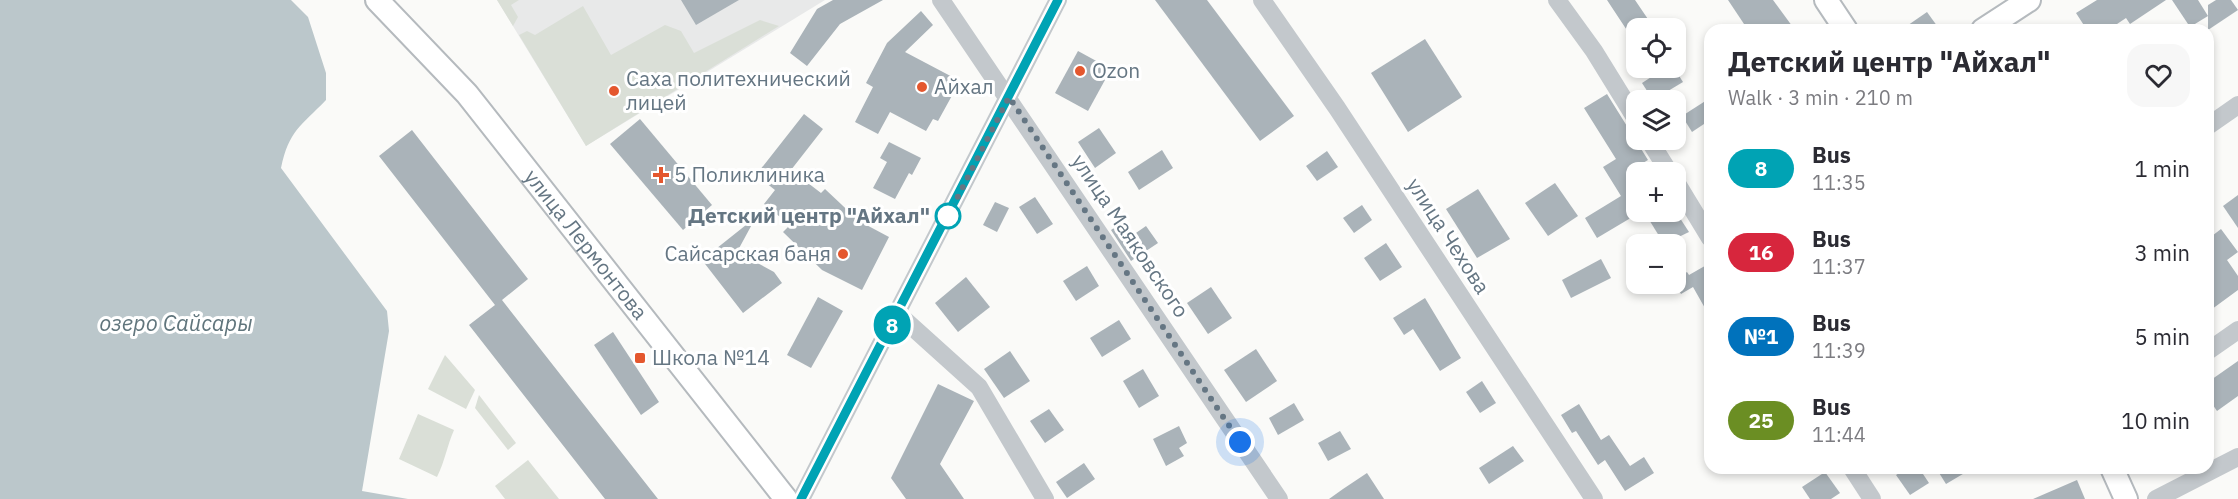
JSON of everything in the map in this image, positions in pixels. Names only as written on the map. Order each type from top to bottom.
[{"type":"main road","name":"улица Лермонтова","points":[[377,0],[467,94],[786,499]]},
{"type":"main road","points":[[1826,0],[1842,24]]},
{"type":"main road","points":[[1992,24],[2029,0]]},
{"type":"main road","points":[[2115,474],[2126,499]]},
{"type":"street","name":"улица Маяковского","points":[[941,0],[1009,97],[1279,499]]},
{"type":"street","points":[[801,499],[1058,0]]},
{"type":"street","name":"улица Чехова","points":[[1262,0],[1337,108],[1594,499]]},
{"type":"street","points":[[1557,0],[1594,51],[1626,103]]},
{"type":"street","points":[[2214,122],[2238,105]]},
{"type":"street","points":[[1686,198],[1704,228]]},
{"type":"street","points":[[898,314],[979,387],[1045,499]]},
{"type":"street","points":[[2214,347],[2238,330]]},
{"type":"street","points":[[2214,469],[2238,457]]},
{"type":"street","points":[[1856,474],[1872,499]]},
{"type":"street","points":[[2156,499],[2205,474]]},
{"type":"shaded area","name":"Саха политехнический лицей","points":[[497,0],[825,0],[586,146]]},
{"type":"shaded area","points":[[497,0],[519,0],[511,5],[518,17],[513,26]]},
{"type":"shaded area","points":[[583,6],[611,55],[665,25],[681,31],[694,53],[760,20],[779,26],[586,146],[519,35],[527,31],[535,35]]},
{"type":"shaded area","points":[[445,355],[475,390],[466,409],[428,389]]},
{"type":"shaded area","points":[[479,395],[516,443],[508,450],[475,408]]},
{"type":"shaded area","points":[[418,414],[454,430],[437,477],[399,459]]},
{"type":"shaded area","points":[[528,460],[559,499],[505,499],[495,486]]},
{"type":"water","name":"озеро Сайсары","points":[[0,0],[291,0],[308,17],[326,73],[326,100],[292,137],[281,168],[387,311],[389,331],[362,491],[408,499],[0,499]]},
{"type":"building","points":[[681,0],[739,0],[696,25]]},
{"type":"building","points":[[833,0],[883,0],[840,24],[807,66],[790,53],[817,9]]},
{"type":"building","points":[[1155,0],[1207,0],[1294,116],[1260,141]]},
{"type":"building","points":[[1607,0],[1635,0],[1647,18],[1626,18],[1626,29]]},
{"type":"building","points":[[1728,0],[1773,0],[1791,24],[1744,24]]},
{"type":"building","points":[[2097,0],[2166,0],[2130,24],[2126,18],[2117,24],[2083,24],[2076,13]]},
{"type":"building","points":[[2172,0],[2198,0],[2208,16],[2195,24],[2188,24]]},
{"type":"building","points":[[2216,0],[2231,0],[2238,10],[2214,26],[2214,24],[2208,24],[2208,5]]},
{"type":"building","points":[[921,11],[933,25],[905,52],[960,81],[938,121],[933,119],[926,131],[890,112],[878,134],[855,122],[873,87],[866,83],[887,43]]},
{"type":"building","points":[[1927,12],[1936,24],[1910,24]]},
{"type":"building","points":[[1425,39],[1462,97],[1408,132],[1371,73]]},
{"type":"building","points":[[1078,51],[1111,69],[1088,111],[1055,93]]},
{"type":"building","points":[[1650,78],[1680,78],[1683,82],[1670,90],[1647,90],[1642,83]]},
{"type":"building","points":[[1607,94],[1626,125],[1626,150],[1642,150],[1648,160],[1626,162],[1626,221],[1597,238],[1585,218],[1621,196],[1603,167],[1616,159],[1584,108]]},
{"type":"building","points":[[1704,102],[1704,124],[1692,132],[1686,122],[1686,113]]},
{"type":"building","name":"Сайсарская баня","points":[[804,114],[823,129],[791,170],[821,193],[825,189],[859,221],[889,237],[862,290],[822,270],[783,232],[790,225],[764,204],[775,190],[756,175]]},
{"type":"building","name":"5 Поликлиника","points":[[640,119],[712,205],[683,230],[610,144]]},
{"type":"building","points":[[1099,128],[1116,153],[1095,168],[1078,142]]},
{"type":"building","points":[[412,130],[528,279],[502,300],[658,499],[605,499],[469,325],[495,305],[379,156]]},
{"type":"building","points":[[889,142],[921,158],[912,175],[909,173],[895,199],[873,188],[887,162],[880,158]]},
{"type":"building","points":[[1162,150],[1173,168],[1139,190],[1128,172]]},
{"type":"building","points":[[1327,151],[1338,167],[1317,181],[1306,166]]},
{"type":"building","points":[[1555,183],[1578,216],[1548,236],[1525,203]]},
{"type":"building","points":[[1478,189],[1510,239],[1477,258],[1446,209]]},
{"type":"building","points":[[2238,195],[2238,228],[2223,206]]},
{"type":"building","points":[[1035,197],[1053,224],[1037,234],[1019,207]]},
{"type":"building","points":[[995,202],[1009,208],[997,232],[983,225]]},
{"type":"building","points":[[1362,205],[1372,220],[1354,233],[1343,218]]},
{"type":"building","points":[[756,217],[737,252],[774,272],[782,283],[743,313],[702,260]]},
{"type":"building","points":[[1124,221],[1133,235],[1146,226],[1158,243],[1131,261],[1111,230]]},
{"type":"building","points":[[1650,222],[1682,222],[1689,232],[1685,234],[1658,234]]},
{"type":"building","points":[[2221,229],[2238,252],[2227,260],[2238,276],[2238,290],[2214,308],[2214,234]]},
{"type":"building","points":[[1386,243],[1402,267],[1380,281],[1364,258]]},
{"type":"building","points":[[1601,259],[1611,278],[1571,298],[1562,280]]},
{"type":"building","points":[[1087,266],[1099,286],[1076,301],[1063,281]]},
{"type":"building","points":[[1704,266],[1704,306],[1693,287],[1686,291],[1687,272],[1689,275]]},
{"type":"building","points":[[966,277],[990,307],[958,332],[935,303]]},
{"type":"building","points":[[1211,287],[1232,318],[1208,334],[1187,303]]},
{"type":"building","points":[[818,297],[843,311],[811,368],[787,355]]},
{"type":"building","points":[[1425,298],[1461,358],[1440,371],[1413,329],[1404,335],[1393,318]]},
{"type":"building","points":[[1119,320],[1131,339],[1102,357],[1090,338]]},
{"type":"building","points":[[613,332],[659,402],[641,415],[594,345]]},
{"type":"building","points":[[1256,349],[1277,381],[1246,402],[1224,370]]},
{"type":"building","points":[[1010,351],[1030,381],[1004,398],[984,369]]},
{"type":"building","points":[[2238,361],[2238,396],[2217,411],[2214,407],[2214,378]]},
{"type":"building","points":[[1143,369],[1159,396],[1139,408],[1123,381]]},
{"type":"building","points":[[1482,381],[1496,403],[1480,413],[1466,392]]},
{"type":"building","points":[[938,384],[974,401],[940,464],[964,499],[906,499],[891,478]]},
{"type":"building","points":[[1294,403],[1304,420],[1278,435],[1269,418]]},
{"type":"building","points":[[1579,404],[1601,440],[1609,435],[1630,466],[1644,457],[1654,473],[1625,491],[1605,460],[1598,465],[1576,431],[1572,433],[1561,415]]},
{"type":"building","points":[[1049,409],[1064,430],[1045,443],[1030,421]]},
{"type":"building","points":[[1179,426],[1187,443],[1179,448],[1184,456],[1166,466],[1153,439]]},
{"type":"building","points":[[1340,431],[1351,449],[1328,461],[1318,443]]},
{"type":"building","points":[[1513,446],[1524,461],[1489,484],[1479,468]]},
{"type":"building","points":[[1084,463],[1095,479],[1067,498],[1056,482]]},
{"type":"building","points":[[1367,473],[1384,499],[1329,499],[1343,489]]},
{"type":"building","points":[[1822,474],[1826,474],[1840,493],[1831,499],[1810,499],[1802,487]]},
{"type":"building","points":[[1923,474],[1929,483],[1910,495],[1896,475]]},
{"type":"building","points":[[1940,474],[1963,474],[1946,484]]},
{"type":"building","points":[[2077,480],[2085,499],[2033,499]]},
{"type":"bus line","name":"8","points":[[801,499],[1058,0]]},
{"type":"place","name":"Ozon","points":[[1080,71]]},
{"type":"place","name":"Айхал","points":[[922,87]]},
{"type":"place","name":"Саха политехнический лицей","points":[[614,91]]},
{"type":"place","name":"5 Поликлиника","points":[[661,175]]},
{"type":"place","name":"Детский центр \"Айхал\"","points":[[948,216]]},
{"type":"place","name":"Сайсарская баня","points":[[843,254]]},
{"type":"place","name":"Школа №14","points":[[640,358]]},
{"type":"route","points":[[948,216],[1009,97],[1240,442]]}]
